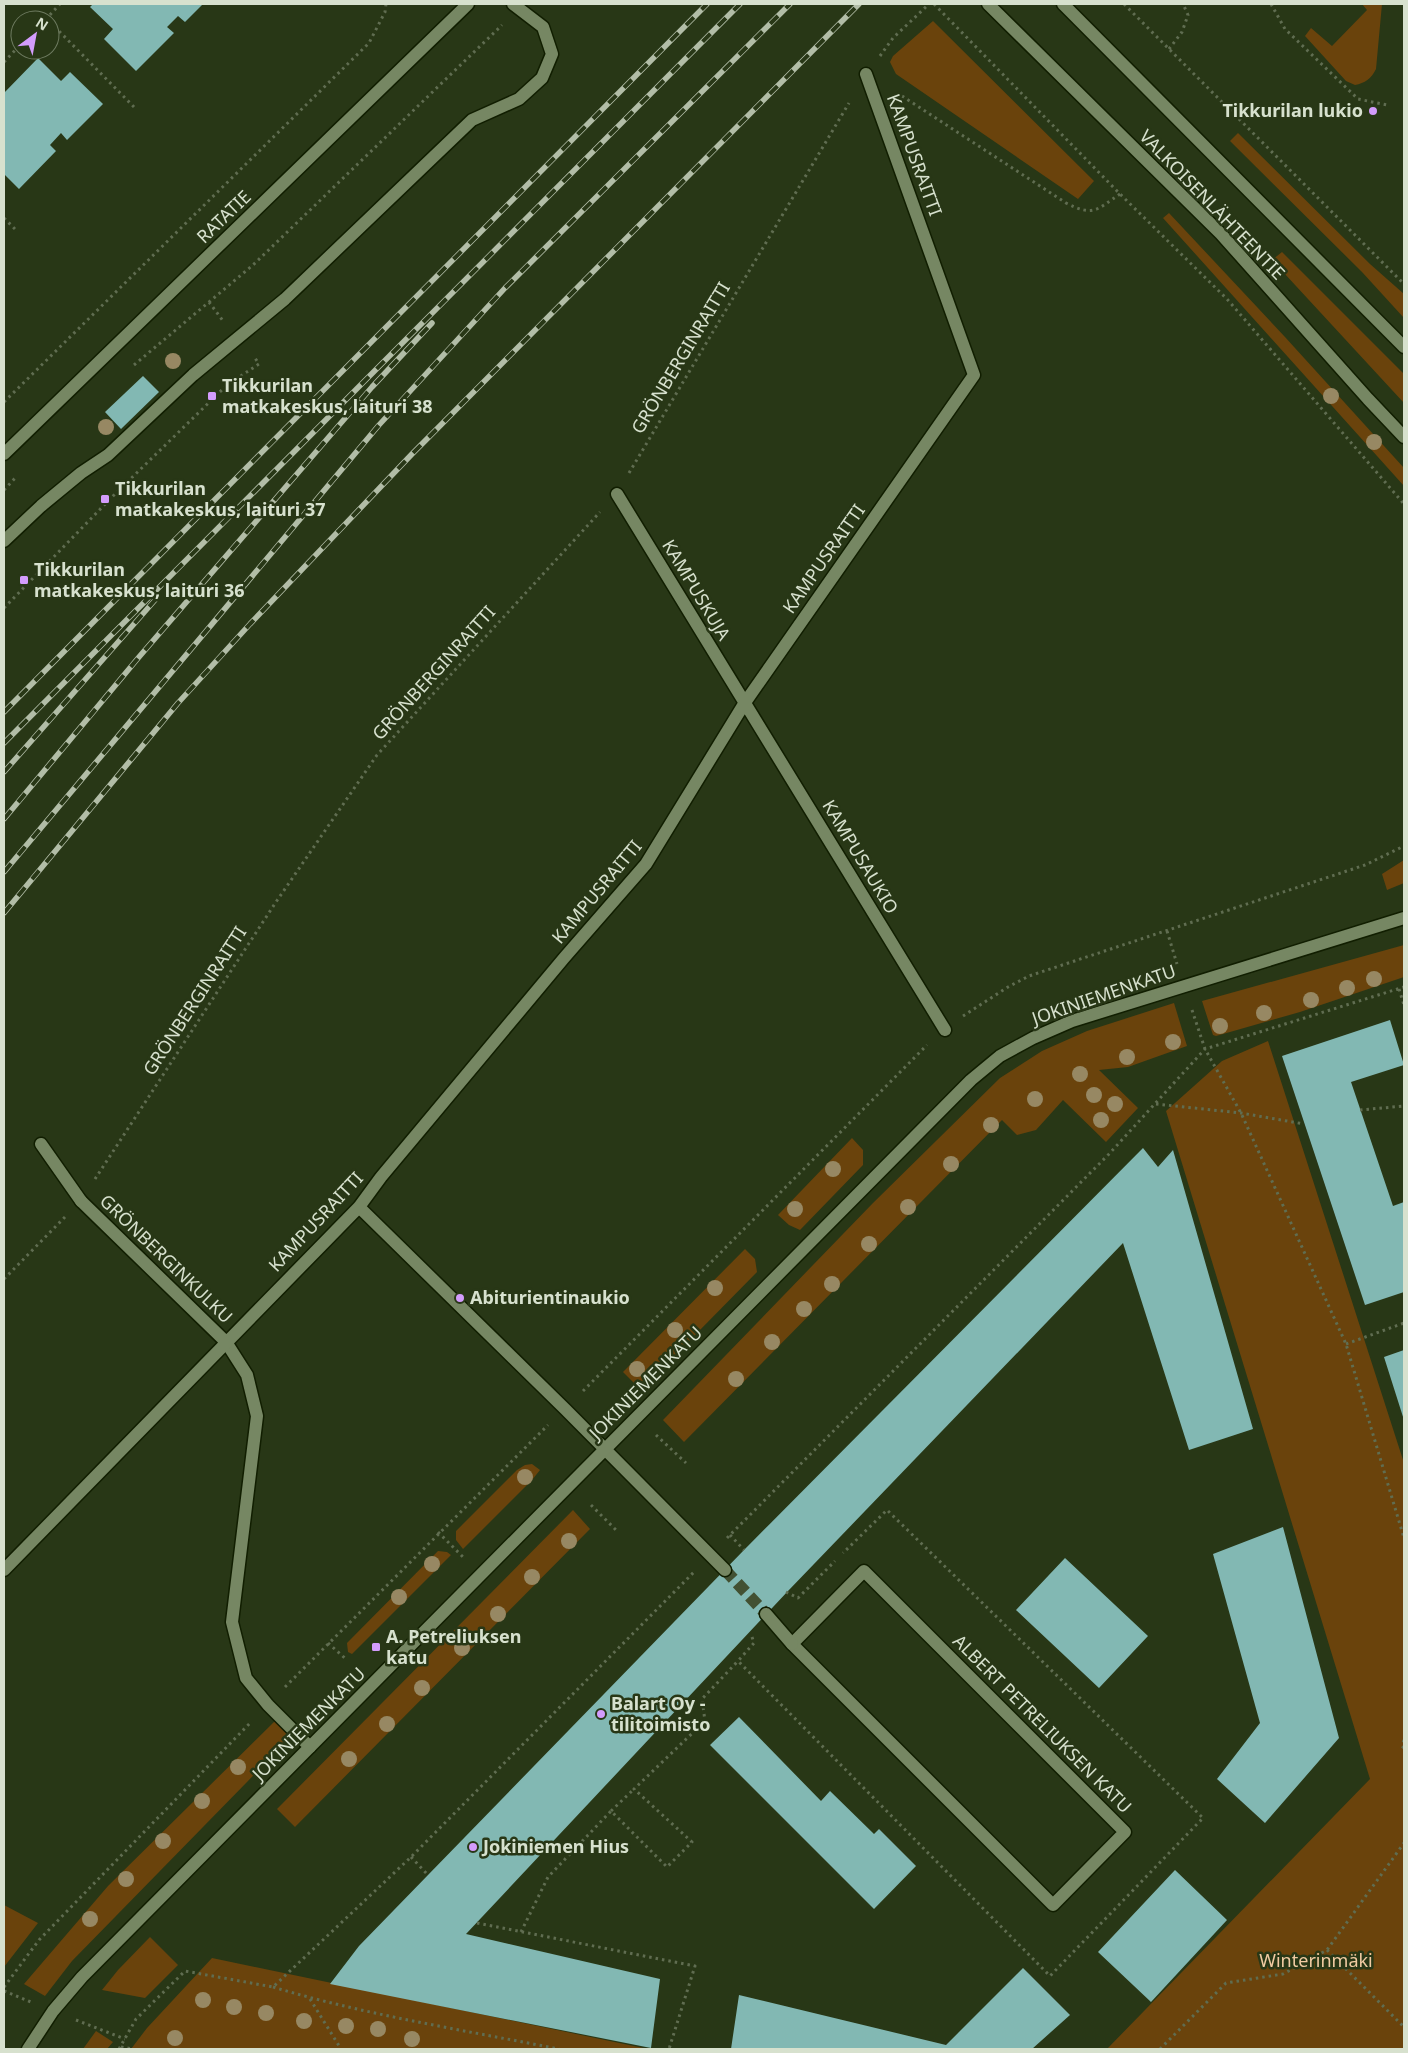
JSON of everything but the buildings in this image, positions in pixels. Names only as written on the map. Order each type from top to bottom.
[{"type":"street","name":"RATATIE","points":[[4,454],[468,4]]},
{"type":"street","name":"VALKOISENLÄHTEENTIE","points":[[988,4],[1221,234],[1404,437]]},
{"type":"street","name":"VALKOISENLÄHTEENTIE","points":[[1063,4],[1404,347]]},
{"type":"street","points":[[4,541],[41,506],[81,473],[108,455],[193,375],[285,299],[472,120],[519,99],[542,78],[552,54],[543,27],[517,6]]},
{"type":"street","name":"KAMPUSRAITTI","points":[[4,1570],[359,1207],[381,1177],[646,864],[744,704],[974,375],[866,74]]},
{"type":"street","name":"KAMPUSKUJA","points":[[617,494],[744,704]]},
{"type":"street","name":"KAMPUSAUKIO","points":[[744,704],[762,730],[945,1030]]},
{"type":"street","name":"JOKINIEMENKATU","points":[[28,2049],[54,2011],[82,1977],[971,1080],[1000,1056],[1033,1038],[1072,1021],[1404,918]]},
{"type":"street","name":"GRÖNBERGINKULKU","points":[[41,1144],[81,1201],[226,1342],[248,1375],[256,1416],[232,1622],[246,1678],[268,1705],[310,1747]]},
{"type":"street","points":[[359,1207],[565,1409],[725,1570]]},
{"type":"street","name":"ALBERT PETRELIUKSEN KATU","points":[[766,1614],[792,1644],[1052,1905],[1125,1832],[864,1572],[792,1644]]},
{"type":"path","points":[[4,402],[369,43],[385,12],[386,4]]},
{"type":"path","points":[[893,38],[929,4]]},
{"type":"path","points":[[934,4],[1226,299],[1404,504]]},
{"type":"path","points":[[1124,4],[1404,284]]},
{"type":"path","points":[[1169,49],[1182,32],[1188,15],[1183,4]]},
{"type":"path","points":[[1271,4],[1285,29],[1358,99],[1386,104]]},
{"type":"path","points":[[132,367],[252,265],[517,6]]},
{"type":"path","points":[[60,33],[136,109]]},
{"type":"path","points":[[866,74],[1066,203],[1082,210],[1097,210],[1120,194]]},
{"type":"path","name":"GRÖNBERGINRAITTI","points":[[4,1279],[81,1201],[271,910],[377,755],[617,494],[866,74]]},
{"type":"path","points":[[4,218],[16,230]]},
{"type":"path","points":[[209,302],[227,327]]},
{"type":"path","points":[[4,608],[113,496],[228,385],[259,364],[255,358]]},
{"type":"path","points":[[4,490],[22,470]]},
{"type":"path","points":[[273,1987],[411,1857],[1110,1154],[1205,1049],[1404,987]]},
{"type":"path","points":[[1399,988],[1404,1005]]},
{"type":"path","points":[[1205,1049],[1241,1113],[1346,1344],[1404,1538]]},
{"type":"path","points":[[1155,1104],[1241,1113],[1304,1124]]},
{"type":"path","points":[[1360,1110],[1404,1106]]},
{"type":"path","points":[[1346,1344],[1404,1323]]},
{"type":"path","points":[[4,1986],[39,1940],[328,1643],[438,1532],[614,1360]]},
{"type":"path","points":[[656,1435],[686,1464]]},
{"type":"path","points":[[591,1505],[618,1532]]},
{"type":"path","points":[[738,1661],[1050,1976],[1203,1818],[887,1510],[798,1598],[786,1592]]},
{"type":"path","points":[[438,1532],[464,1558]]},
{"type":"path","points":[[730,1535],[744,1550]]},
{"type":"path","points":[[521,1932],[548,1877],[611,1811],[705,1721],[702,1699],[754,1643],[750,1631]]},
{"type":"path","points":[[328,1643],[347,1660]]},
{"type":"path","points":[[1404,1740],[1402,1746],[1404,1748]]},
{"type":"path","points":[[611,1811],[667,1867],[692,1842],[634,1789]]},
{"type":"path","points":[[1160,2049],[1226,1983],[1283,1974],[1326,1950],[1404,1843]]},
{"type":"path","points":[[411,1857],[428,1875]]},
{"type":"path","points":[[477,1923],[695,1966],[669,2049]]},
{"type":"path","points":[[1326,1950],[1404,2027]]},
{"type":"path","points":[[133,2049],[120,2048],[136,2019],[185,1971],[273,1987],[310,1999],[559,2049]]},
{"type":"path","points":[[310,1999],[342,2049]]},
{"type":"green space","points":[[1362,4],[1382,4],[1376,69],[1367,80],[1355,85],[1346,81],[1305,36],[1311,28],[1332,46],[1367,10]]},
{"type":"green space","points":[[933,21],[1094,181],[1078,199],[896,74],[890,62],[893,56]]},
{"type":"green space","points":[[1238,133],[1370,264],[1404,294],[1404,318],[1362,272],[1230,141]]},
{"type":"green space","points":[[1169,213],[1404,468],[1404,486],[1163,218]]},
{"type":"green space","points":[[1282,252],[1404,374],[1404,403],[1272,260]]},
{"type":"green space","points":[[1404,860],[1404,883],[1387,890],[1382,874]]},
{"type":"green space","points":[[1404,945],[1404,977],[1300,1012],[1216,1036],[1213,1035],[1202,1001]]},
{"type":"green space","points":[[1174,1003],[1187,1046],[1128,1067],[1099,1070],[1138,1108],[1106,1142],[1063,1100],[1036,1130],[1017,1135],[1002,1120],[684,1442],[663,1420],[873,1203],[1000,1078],[1042,1051],[1087,1031]]},
{"type":"green space","name":"Winterinmäki","points":[[1268,1041],[1404,1463],[1404,2049],[1107,2049],[1370,1779],[1166,1111],[1222,1061]]},
{"type":"green space","points":[[852,1138],[863,1150],[863,1165],[800,1230],[789,1225],[778,1215]]},
{"type":"green space","points":[[745,1249],[755,1259],[757,1272],[641,1390],[623,1372]]},
{"type":"green space","points":[[532,1464],[540,1470],[532,1480],[463,1549],[456,1540],[456,1531],[517,1470],[525,1465]]},
{"type":"green space","points":[[573,1510],[590,1529],[295,1827],[277,1809]]},
{"type":"green space","points":[[438,1551],[447,1552],[451,1555],[352,1654],[348,1652],[347,1643]]},
{"type":"green space","points":[[276,1720],[291,1737],[72,1961],[45,1996],[24,1984],[108,1886]]},
{"type":"green space","points":[[4,1905],[38,1923],[4,1967]]},
{"type":"green space","points":[[150,1937],[178,1965],[145,1998],[102,1990],[118,1970]]},
{"type":"green space","points":[[212,1958],[648,2049],[131,2049],[147,2028]]},
{"type":"green space","points":[[96,2031],[113,2042],[107,2049],[83,2049]]},
{"type":"tunnel","points":[[725,1570],[766,1614]]},
{"type":"railway","points":[[4,712],[707,4]]},
{"type":"railway","points":[[4,743],[740,4]]},
{"type":"railway","points":[[4,872],[379,425],[505,288],[790,4]]},
{"type":"railway","points":[[4,913],[178,703],[250,624],[412,454],[859,4]]},
{"type":"railway","points":[[4,819],[139,657],[372,387],[432,323]]},
{"type":"railway","points":[[4,772],[155,600]]},
{"type":"place","name":"Tikkurilan lukio","points":[[1373,111]]},
{"type":"place","name":"Tikkurilan matkakeskus, laituri 38","points":[[212,396]]},
{"type":"place","name":"Tikkurilan matkakeskus, laituri 37","points":[[105,499]]},
{"type":"place","name":"Tikkurilan matkakeskus, laituri 36","points":[[24,580]]},
{"type":"place","name":"Abiturientinaukio","points":[[460,1298]]},
{"type":"place","name":"A. Petreliuksen katu","points":[[376,1647]]},
{"type":"place","name":"Balart Oy - tilitoimisto","points":[[601,1714]]},
{"type":"place","name":"Jokiniemen Hius","points":[[473,1847]]}]
